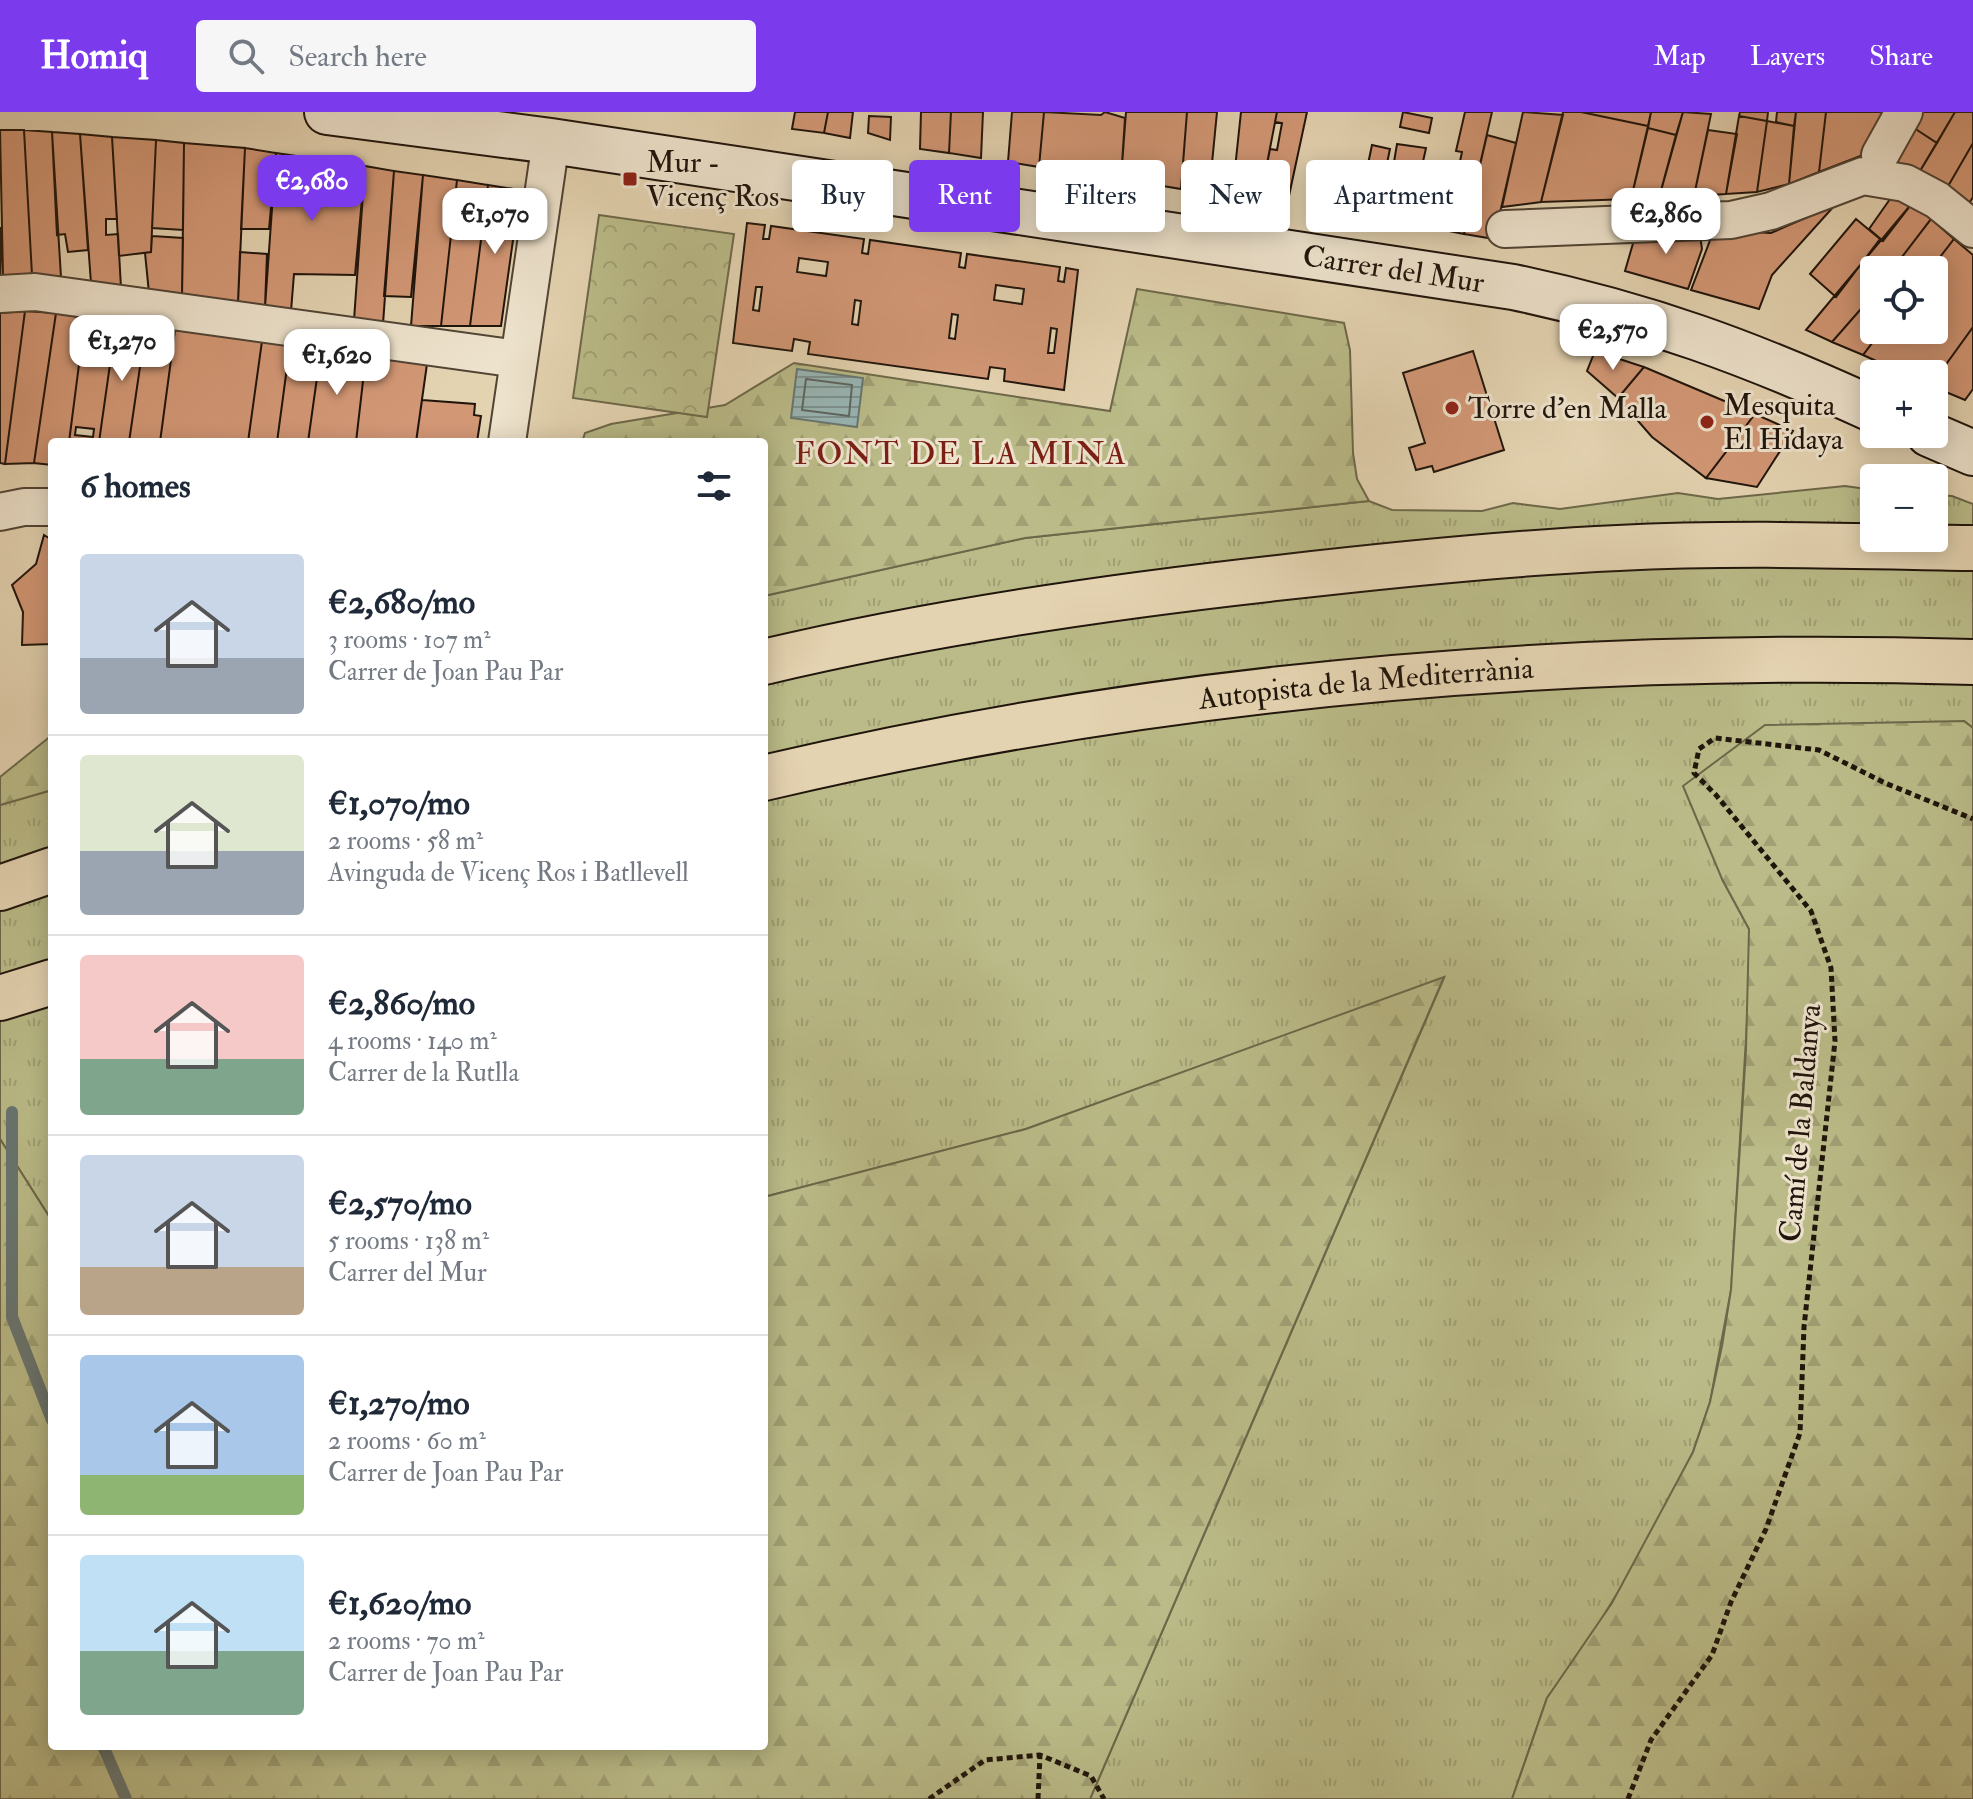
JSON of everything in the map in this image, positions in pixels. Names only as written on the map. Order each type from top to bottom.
[{"type":"highway","points":[[768,661],[952,624],[1169,590],[1407,563],[1619,548],[1823,545],[1973,548]]},
{"type":"highway","name":"Autopista de la Mediterrània","points":[[768,777],[850,758],[1092,714],[1418,677],[1623,661],[1824,657],[1973,662]]},
{"type":"highway","points":[[0,888],[48,871]]},
{"type":"highway","points":[[0,998],[48,983]]},
{"type":"main road","name":"Carrer del Mur","points":[[327,112],[551,141],[1513,287],[1632,315],[1696,334],[1860,404]]},
{"type":"main road","points":[[1948,442],[1973,453]]},
{"type":"street","points":[[1880,155],[1904,112]]},
{"type":"street","points":[[508,438],[551,141]]},
{"type":"street","points":[[1505,229],[1731,220],[1771,211],[1863,176],[1905,183],[1937,200],[1973,229]]},
{"type":"street","points":[[0,294],[35,292],[518,359]]},
{"type":"street","points":[[0,512],[48,507]]},
{"type":"path","name":"Camí de la Baldanya","points":[[1628,1799],[1651,1740],[1712,1655],[1731,1602],[1766,1529],[1800,1433],[1804,1327],[1835,1041],[1831,968],[1811,911],[1716,795],[1694,773],[1699,749],[1715,738],[1819,750],[1885,783],[1973,819]]},
{"type":"path","points":[[1038,1799],[1040,1755]]},
{"type":"path","points":[[929,1799],[985,1760],[1040,1755],[1091,1776],[1104,1799]]},
{"type":"green space","points":[[599,215],[734,234],[707,417],[573,398]]},
{"type":"green space","points":[[1137,289],[1344,323],[1350,350],[1353,453],[1357,479],[1369,501],[1025,538],[768,595],[768,438],[583,438],[585,433],[611,424],[725,405],[794,363],[1110,411]]},
{"type":"green space","points":[[1845,486],[1860,488],[1860,552],[1948,552],[1948,496],[1973,504],[1973,728],[1964,721],[1722,879],[1749,929],[1749,988],[1731,1290],[1710,1402],[1693,1452],[1642,1553],[1580,1654],[1547,1698],[1512,1799],[1090,1799],[1444,978],[1026,1129],[768,1196],[768,595],[1025,538],[1369,501],[1392,510],[1482,511],[1513,503],[1560,509],[1678,493],[1718,499]]},
{"type":"green space","points":[[1964,721],[1973,728],[1973,1799],[1512,1799],[1547,1698],[1612,1603],[1693,1452],[1710,1402],[1722,1346],[1731,1290],[1746,1050],[1749,929],[1722,879],[1683,786],[1765,725]]},
{"type":"green space","points":[[48,738],[48,791],[0,805],[0,777]]},
{"type":"green space","points":[[48,791],[48,1215],[0,1139],[0,805]]},
{"type":"green space","points":[[1444,977],[1090,1799],[0,1799],[0,1139],[48,1215],[48,1750],[768,1750],[768,1196],[1026,1129]]},
{"type":"water","points":[[797,369],[863,378],[857,427],[791,418]]},
{"type":"building","points":[[795,112],[828,112],[824,133],[792,129]]},
{"type":"building","points":[[828,112],[853,112],[850,138],[824,133]]},
{"type":"building","points":[[921,112],[951,112],[949,153],[920,149]]},
{"type":"building","points":[[951,112],[983,112],[981,158],[949,153]]},
{"type":"building","points":[[1012,112],[1044,112],[1040,160],[1036,160],[1036,167],[1020,164],[1020,160],[1008,160]]},
{"type":"building","points":[[1044,112],[1101,115],[1105,112],[1125,118],[1122,160],[1040,160]]},
{"type":"building","points":[[1126,112],[1187,112],[1181,189],[1165,186],[1165,160],[1122,160]]},
{"type":"building","points":[[1187,112],[1217,112],[1212,160],[1183,160]]},
{"type":"building","points":[[1241,112],[1277,112],[1268,160],[1236,160]]},
{"type":"building","points":[[1277,112],[1307,112],[1290,191],[1290,160],[1268,160],[1270,149],[1277,150],[1282,123],[1275,122]]},
{"type":"building","points":[[1403,112],[1432,118],[1429,133],[1400,127]]},
{"type":"building","points":[[1465,112],[1492,112],[1481,160],[1460,160],[1462,152],[1456,151]]},
{"type":"building","points":[[1523,112],[1563,115],[1541,202],[1502,207]]},
{"type":"building","points":[[1563,112],[1581,112],[1648,126],[1631,199],[1541,202]]},
{"type":"building","points":[[1581,112],[1651,112],[1648,126]]},
{"type":"building","points":[[1651,112],[1683,112],[1676,135],[1648,128]]},
{"type":"building","points":[[1683,112],[1711,114],[1694,196],[1659,198]]},
{"type":"building","points":[[1740,112],[1768,112],[1767,121],[1739,116]]},
{"type":"building","points":[[1777,112],[1796,112],[1794,126],[1776,122]]},
{"type":"building","points":[[1796,112],[1826,112],[1819,172],[1789,184]]},
{"type":"building","points":[[1826,112],[1883,112],[1863,155],[1819,172]]},
{"type":"building","points":[[1919,112],[1955,112],[1937,143],[1911,126]]},
{"type":"building","points":[[1955,112],[1973,112],[1973,143],[1947,188],[1917,176]]},
{"type":"building","points":[[869,116],[891,117],[890,140],[868,133]]},
{"type":"building","points":[[1739,116],[1767,121],[1757,192],[1726,194]]},
{"type":"building","points":[[1767,121],[1794,126],[1789,184],[1757,192]]},
{"type":"building","points":[[1911,126],[1937,143],[1917,176],[1889,164]]},
{"type":"building","points":[[1648,128],[1676,135],[1660,194],[1632,195]]},
{"type":"building","points":[[0,130],[24,130],[32,275],[3,276]]},
{"type":"building","points":[[24,130],[52,132],[61,277],[32,275]]},
{"type":"building","points":[[1708,130],[1737,134],[1726,194],[1694,196]]},
{"type":"building","points":[[52,132],[80,134],[88,250],[68,252],[65,234],[57,235]]},
{"type":"building","points":[[80,134],[112,137],[117,219],[106,219],[106,235],[118,234],[121,288],[91,283]]},
{"type":"building","points":[[1487,135],[1516,143],[1494,239],[1464,234],[1482,232],[1481,160]]},
{"type":"building","points":[[112,137],[156,140],[151,252],[119,256]]},
{"type":"building","points":[[156,140],[184,143],[183,230],[152,228]]},
{"type":"building","points":[[184,143],[245,148],[238,303],[182,296]]},
{"type":"building","points":[[1973,143],[1973,197],[1968,205],[1947,188]]},
{"type":"building","points":[[1397,144],[1426,148],[1423,160],[1394,160]]},
{"type":"building","points":[[1372,145],[1390,149],[1388,160],[1369,160]]},
{"type":"building","points":[[245,148],[276,153],[269,229],[241,229]]},
{"type":"building","points":[[276,153],[365,166],[355,275],[294,274],[291,311],[265,307]]},
{"type":"building","points":[[365,166],[394,171],[383,324],[354,320]]},
{"type":"building","points":[[394,171],[423,175],[411,297],[384,296]]},
{"type":"building","points":[[423,175],[457,180],[441,326],[411,326]]},
{"type":"building","points":[[457,180],[488,185],[470,326],[441,326]]},
{"type":"building","points":[[488,185],[520,190],[501,326],[470,326]]},
{"type":"building","points":[[1895,192],[1913,202],[1883,241],[1869,229]]},
{"type":"building","points":[[1913,202],[1931,219],[1903,256],[1868,256]]},
{"type":"building","points":[[1835,205],[1772,275],[1759,309],[1691,290],[1714,230],[1771,233]]},
{"type":"building","points":[[1856,219],[1880,239],[1867,256],[1860,256],[1860,265],[1836,297],[1810,274]]},
{"type":"building","points":[[1931,219],[1954,239],[1941,256],[1903,256]]},
{"type":"building","points":[[747,223],[765,225],[763,239],[769,239],[771,226],[792,229],[792,232],[864,239],[862,253],[868,254],[870,240],[961,253],[959,267],[965,268],[967,254],[1060,267],[1058,281],[1064,282],[1066,268],[1078,270],[1064,390],[1004,381],[1005,369],[990,367],[988,379],[808,354],[810,342],[794,339],[792,351],[733,343]],"holes":[[[799,258],[828,262],[826,276],[797,272]],[[996,285],[1024,289],[1022,304],[994,300]],[[756,287],[762,287],[759,311],[753,310]],[[855,300],[861,301],[858,325],[852,324]],[[952,314],[958,315],[955,339],[949,338]],[[1051,328],[1057,329],[1054,353],[1048,353]]]},
{"type":"building","points":[[0,227],[3,276],[0,277]]},
{"type":"building","points":[[1699,229],[1702,249],[1688,289],[1625,271],[1636,233]]},
{"type":"building","points":[[152,236],[183,238],[182,296],[149,293],[145,253],[151,252]]},
{"type":"building","points":[[1954,239],[1973,255],[1973,327],[1948,362],[1874,360],[1863,355],[1871,344],[1948,344],[1948,256],[1941,256]]},
{"type":"building","points":[[240,252],[267,254],[265,307],[238,303]]},
{"type":"building","points":[[1860,265],[1860,310],[1832,342],[1806,330]]},
{"type":"building","points":[[1860,310],[1860,344],[1871,344],[1863,355],[1832,342]]},
{"type":"building","points":[[25,311],[5,464],[0,463],[0,313]]},
{"type":"building","points":[[25,311],[56,313],[34,463],[5,464]]},
{"type":"building","points":[[56,313],[85,318],[70,438],[48,438],[48,465],[34,463]]},
{"type":"building","points":[[85,318],[116,322],[100,438],[70,438]],"holes":[[[76,427],[94,429],[93,437],[75,435]]]},
{"type":"building","points":[[116,322],[146,326],[130,438],[100,438]]},
{"type":"building","points":[[146,326],[175,330],[161,438],[130,438]]},
{"type":"building","points":[[1973,327],[1973,389],[1965,400],[1948,393],[1948,362]]},
{"type":"building","points":[[175,330],[262,341],[249,438],[161,438]]},
{"type":"building","points":[[262,341],[290,345],[278,438],[249,438]]},
{"type":"building","points":[[290,345],[321,349],[309,438],[278,438]]},
{"type":"building","points":[[321,349],[366,355],[356,438],[309,438]]},
{"type":"building","name":"Torre d'en Malla","points":[[1473,351],[1504,450],[1434,472],[1432,466],[1416,470],[1409,448],[1425,443],[1403,373]]},
{"type":"building","points":[[1595,351],[1644,367],[1618,398],[1587,371]]},
{"type":"building","points":[[366,355],[427,364],[417,438],[356,438]]},
{"type":"building","name":"Mesquita El Hidaya","points":[[1644,367],[1755,414],[1706,478],[1652,437],[1618,398]]},
{"type":"building","points":[[422,400],[475,404],[474,415],[481,416],[478,438],[417,438]]},
{"type":"building","points":[[1755,414],[1793,431],[1757,487],[1706,478]]},
{"type":"building","points":[[44,535],[48,538],[48,644],[22,645],[23,612],[12,585],[36,564]]},
{"type":"waterway","points":[[12,1112],[12,1317],[48,1410]]},
{"type":"waterway","points":[[105,1750],[126,1799]]},
{"type":"place","name":"Mur - Vicenç Ros","points":[[630,179]]},
{"type":"place","name":"Torre d'en Malla","points":[[1452,408]]},
{"type":"place","name":"Mesquita El Hidaya","points":[[1707,422]]},
{"type":"district","name":"FONT DE LA MINA","points":[[961,453]]}]
